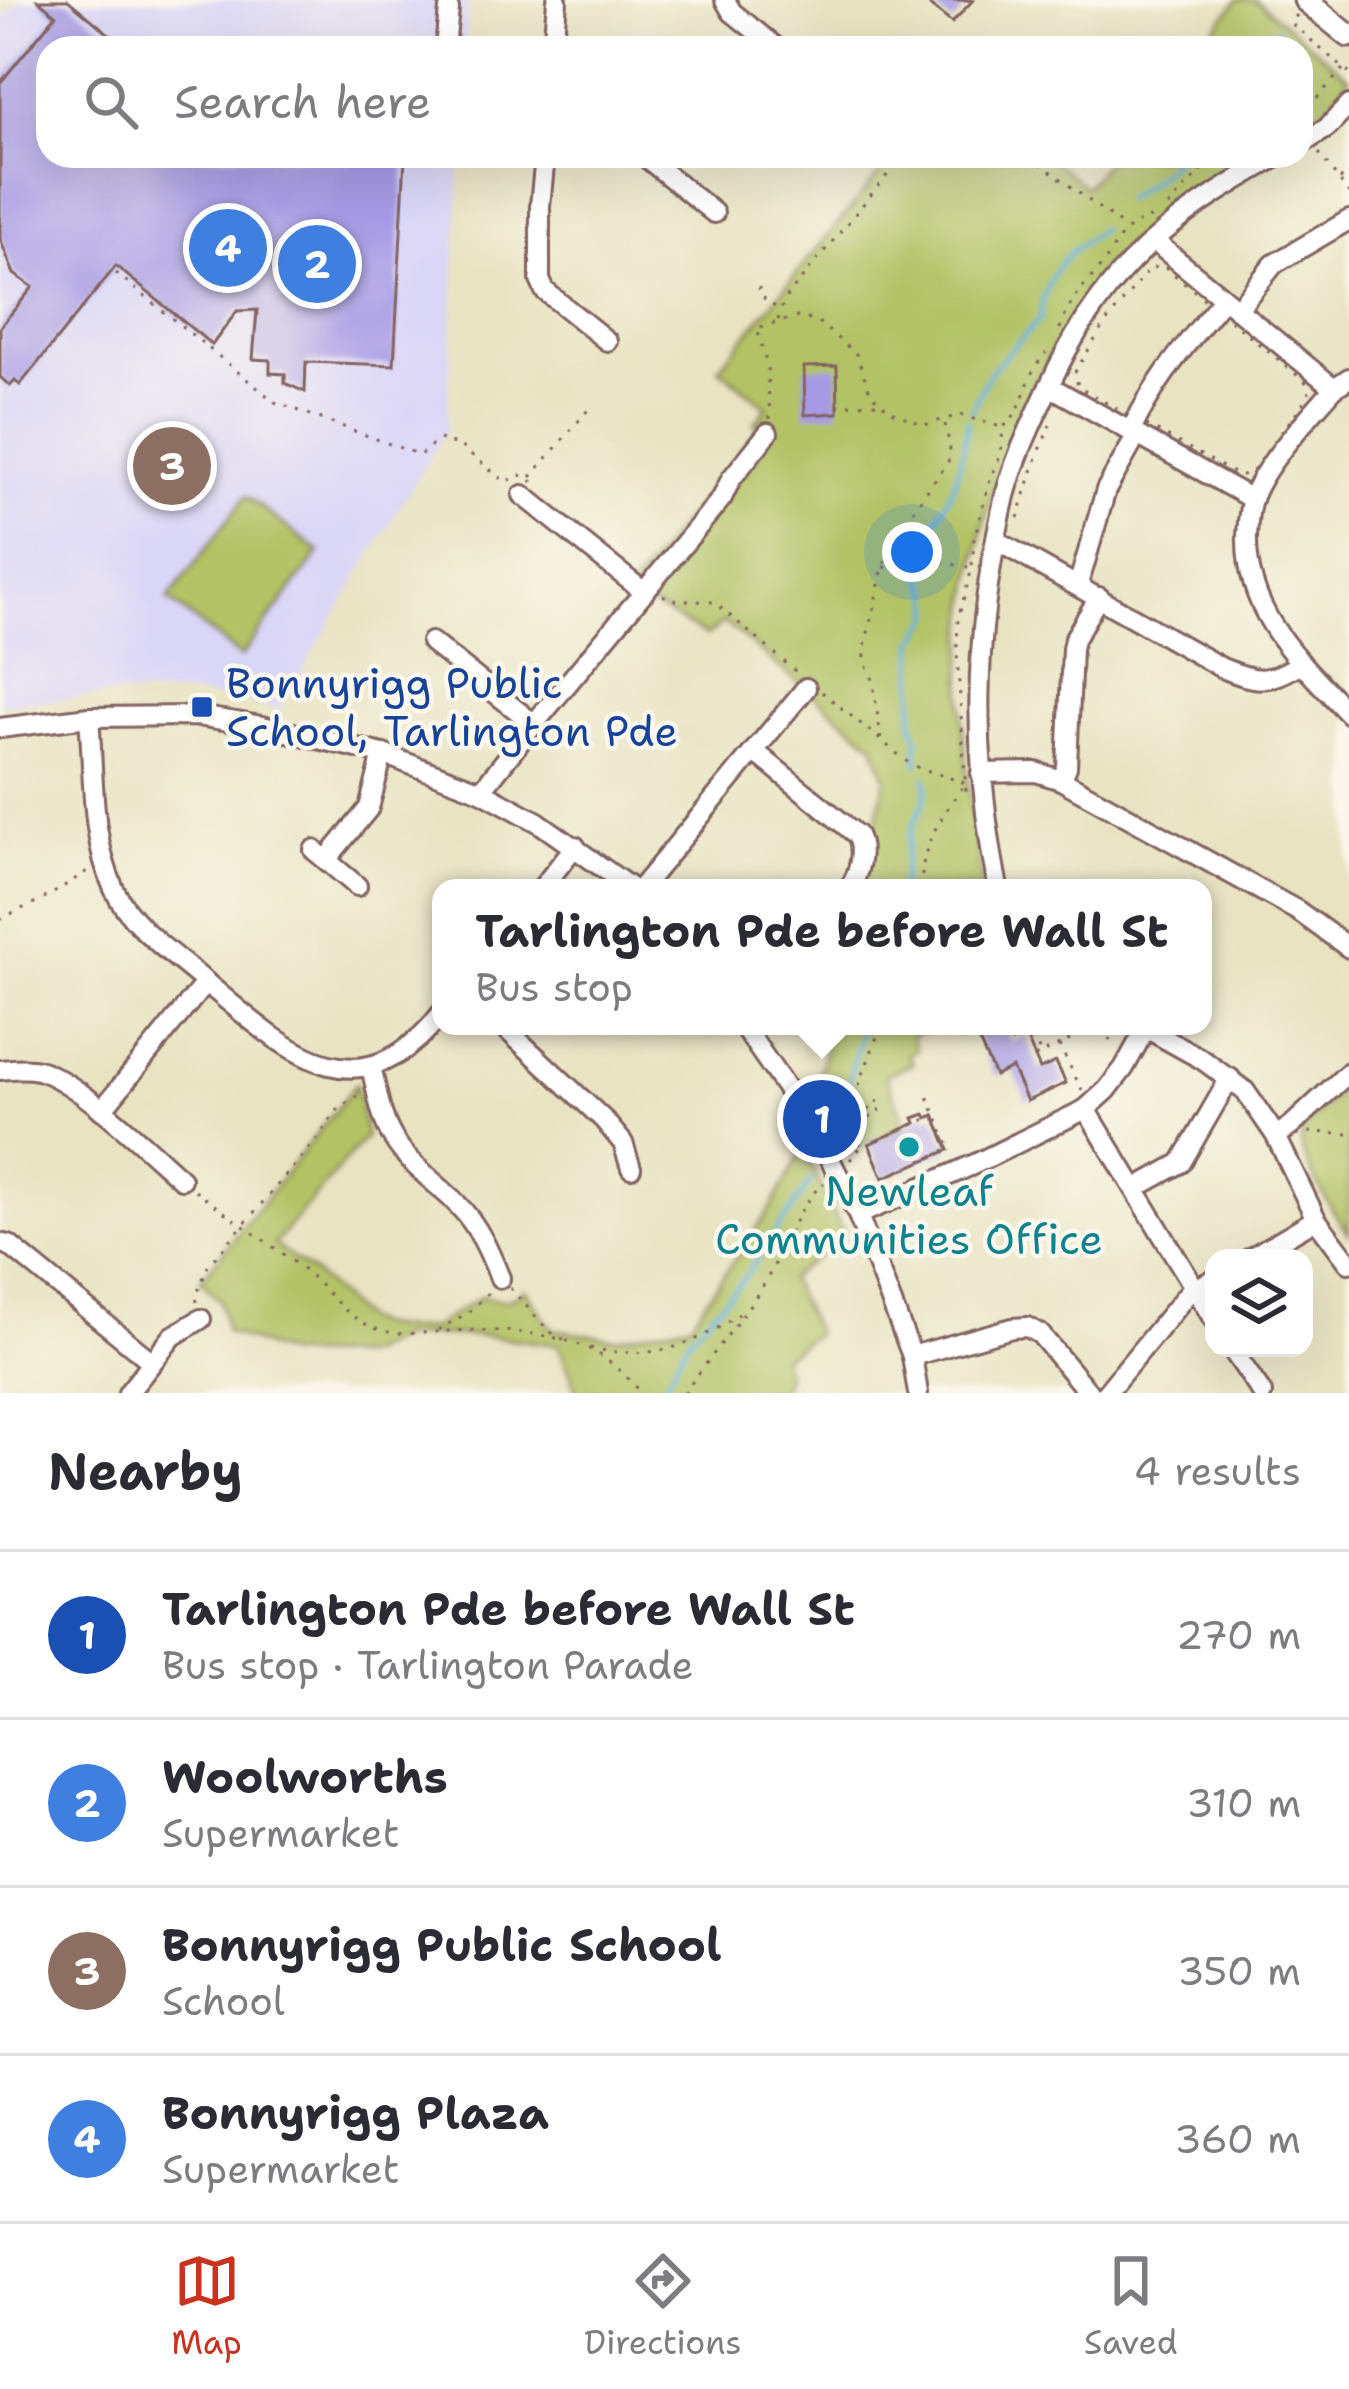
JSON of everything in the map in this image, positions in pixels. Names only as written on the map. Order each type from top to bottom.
[{"type":"main road","points":[[1305,0],[1349,36]]},
{"type":"street","points":[[554,36],[557,0]]},
{"type":"street","points":[[725,0],[732,12],[762,36]]},
{"type":"street","points":[[446,36],[449,9]]},
{"type":"street","points":[[1313,144],[1349,105]]},
{"type":"street","points":[[544,168],[540,280],[545,291],[607,341]]},
{"type":"street","points":[[659,168],[714,213]]},
{"type":"street","points":[[996,879],[973,778],[981,648],[988,571],[1002,508],[1036,410],[1058,365],[1131,262],[1181,218],[1259,168]]},
{"type":"street","points":[[1078,586],[1106,490],[1164,371],[1225,306],[1274,263],[1349,220]]},
{"type":"street","points":[[1154,242],[1225,306],[1341,383],[1260,483],[1248,513],[1247,562],[1264,611],[1301,663],[1349,714]]},
{"type":"street","points":[[1049,386],[1134,428],[1252,499]]},
{"type":"street","points":[[481,791],[722,498],[731,478],[768,433]]},
{"type":"street","points":[[531,487],[644,592]]},
{"type":"street","points":[[997,541],[1222,668],[1251,679],[1277,678],[1301,663]]},
{"type":"street","points":[[1060,780],[1067,767],[1074,639],[1099,597]]},
{"type":"street","points":[[431,643],[534,724]]},
{"type":"street","points":[[648,879],[806,688]]},
{"type":"street","points":[[0,728],[89,718],[176,716],[231,720],[382,754],[481,791],[538,822],[619,879]]},
{"type":"street","points":[[89,718],[103,860],[120,902],[140,927],[295,1052],[337,1067],[370,1067],[406,1051],[432,1024]]},
{"type":"street","points":[[754,751],[857,835],[862,848],[855,879]]},
{"type":"street","points":[[357,886],[321,855],[369,808],[382,754]]},
{"type":"street","points":[[973,778],[1036,772],[1060,780],[1298,911],[1349,948]]},
{"type":"street","points":[[549,879],[575,846]]},
{"type":"street","points":[[102,1110],[206,982]]},
{"type":"street","points":[[513,1035],[604,1120],[632,1168]]},
{"type":"street","points":[[749,1035],[800,1108],[858,1215],[912,1356],[918,1393]]},
{"type":"street","points":[[858,1215],[977,1163],[1107,1090],[1124,1068],[1135,1035]]},
{"type":"street","points":[[1150,1035],[1203,1060],[1230,1078],[1258,1107],[1316,1219],[1349,1263]]},
{"type":"street","points":[[370,1067],[393,1139],[482,1234],[500,1278]]},
{"type":"street","points":[[0,1070],[39,1070],[57,1078],[102,1110],[181,1179]]},
{"type":"street","points":[[1276,1136],[1349,1072]]},
{"type":"street","points":[[1136,1188],[1181,1163],[1230,1078]]},
{"type":"street","points":[[1084,1100],[1205,1311]]},
{"type":"street","points":[[1265,1249],[1316,1219]]},
{"type":"street","points":[[0,1243],[9,1245],[152,1362]]},
{"type":"street","points":[[1106,1393],[1189,1293],[1205,1284]]},
{"type":"street","points":[[128,1393],[173,1336],[201,1319]]},
{"type":"street","points":[[912,1356],[1027,1327],[1045,1340],[1089,1393]]},
{"type":"street","points":[[1237,1357],[1262,1393]]},
{"type":"path","points":[[1291,22],[1306,36]]},
{"type":"path","points":[[1313,42],[1349,73]]},
{"type":"path","points":[[1313,103],[1343,69]]},
{"type":"path","points":[[1313,151],[1349,184]]},
{"type":"path","points":[[778,322],[784,300],[893,168]]},
{"type":"path","points":[[1046,168],[1127,230]]},
{"type":"path","points":[[1339,177],[1349,194]]},
{"type":"path","points":[[1118,240],[1126,248]]},
{"type":"path","points":[[1165,267],[1225,306],[1308,384],[1309,395],[1253,471],[1239,476],[1134,428],[1078,387],[1075,372],[1104,325],[1150,268],[1165,267]]},
{"type":"path","points":[[116,273],[275,402],[420,454],[439,439],[460,446],[506,482],[520,475],[531,487],[593,404]]},
{"type":"path","points":[[759,286],[760,296],[780,311]]},
{"type":"path","points":[[768,433],[767,364],[757,328],[797,317],[817,321],[856,354],[866,384],[880,403],[911,422],[924,424],[960,415],[1003,428]]},
{"type":"path","points":[[838,405],[880,403]]},
{"type":"path","points":[[1016,526],[1054,416]]},
{"type":"path","points":[[881,741],[864,651],[883,567],[903,524],[948,462],[944,419]]},
{"type":"path","points":[[883,567],[912,571],[937,562],[972,568]]},
{"type":"path","points":[[922,879],[927,845],[943,814],[973,778]]},
{"type":"path","points":[[0,919],[49,896],[103,860]]},
{"type":"path","points":[[840,1142],[878,1035]]},
{"type":"path","points":[[963,1041],[964,1035]]},
{"type":"path","points":[[1031,1035],[1038,1055],[1080,1035]]},
{"type":"path","points":[[1104,1035],[1118,1045]]},
{"type":"path","points":[[1059,1045],[1084,1100]]},
{"type":"path","points":[[201,1319],[196,1298],[204,1273],[339,1108],[376,1087]]},
{"type":"path","points":[[924,1169],[920,1160],[950,1148],[926,1093]]},
{"type":"path","points":[[849,1161],[861,1147],[936,1115]]},
{"type":"path","points":[[861,1147],[865,1121]]},
{"type":"path","points":[[1306,1132],[1349,1134]]},
{"type":"path","points":[[181,1179],[301,1267],[370,1327],[409,1334],[436,1331],[469,1312],[500,1278],[549,1331],[572,1344]]},
{"type":"path","points":[[684,1393],[763,1286],[801,1214],[824,1183]]},
{"type":"path","points":[[425,1332],[518,1333],[615,1353],[660,1352],[705,1337],[745,1310]]},
{"type":"path","points":[[586,1347],[642,1393]]},
{"type":"shaded area","points":[[21,0],[468,0],[466,36],[36,36],[36,168],[460,168],[447,428],[279,710],[188,694],[0,704],[0,20]]},
{"type":"green space","points":[[1238,0],[1256,0],[1299,36],[1209,36]]},
{"type":"green space","points":[[1313,47],[1349,77],[1313,118]]},
{"type":"green space","points":[[884,168],[1062,168],[1085,187],[1101,168],[1231,168],[1165,215],[1098,284],[1062,335],[1007,450],[973,573],[965,636],[964,745],[982,879],[863,879],[886,778],[874,744],[724,622],[707,636],[628,592],[759,427],[755,423],[767,407],[719,368]]},
{"type":"green space","points":[[246,496],[320,552],[241,657],[168,599]]},
{"type":"green space","points":[[828,1035],[914,1035],[916,1050],[908,1054],[913,1064],[885,1075],[906,1126],[858,1147],[849,1157],[815,1093]]},
{"type":"green space","points":[[356,1084],[366,1136],[274,1245],[316,1275],[364,1321],[378,1326],[432,1328],[482,1296],[505,1300],[525,1289],[552,1329],[615,1338],[690,1323],[773,1205],[803,1149],[844,1234],[789,1279],[816,1334],[782,1357],[786,1374],[781,1393],[578,1393],[559,1345],[488,1336],[403,1337],[363,1356],[288,1355],[226,1332],[220,1302],[201,1280]]},
{"type":"green space","points":[[1349,1084],[1349,1234],[1317,1184],[1301,1141],[1311,1120]]},
{"type":"building","points":[[38,0],[68,0],[112,36],[39,36],[56,15]]},
{"type":"building","points":[[923,0],[973,0],[952,23]]},
{"type":"building","points":[[36,39],[36,168],[404,168],[394,365],[306,362],[305,392],[285,383],[285,374],[270,373],[270,360],[253,359],[257,310],[237,311],[212,345],[116,266],[20,385],[15,381],[10,386],[0,377],[0,327],[33,287],[14,274],[0,239],[0,83]]},
{"type":"building","points":[[837,366],[838,413],[805,415],[804,367]]},
{"type":"building","points":[[976,1035],[1008,1035],[1012,1042],[1025,1035],[1040,1069],[1056,1062],[1066,1083],[1027,1101],[1012,1068],[995,1076]]},
{"type":"building","name":"Newleaf Communities Office","points":[[925,1114],[927,1118],[934,1115],[949,1150],[883,1178],[869,1144],[916,1123],[914,1118]]},
{"type":"waterway","points":[[1268,36],[1278,29]]},
{"type":"waterway","points":[[1124,200],[1166,168]]},
{"type":"waterway","points":[[971,411],[990,372],[1041,318],[1045,292],[1058,267],[1101,229]]},
{"type":"waterway","points":[[918,566],[956,478],[968,420]]},
{"type":"waterway","points":[[917,764],[915,642],[933,614],[931,594],[920,572]]},
{"type":"waterway","points":[[902,879],[911,833],[926,797],[925,777]]},
{"type":"waterway","points":[[839,1125],[860,1035]]},
{"type":"waterway","points":[[660,1393],[690,1336],[742,1281],[812,1180]]},
{"type":"place","name":"Bonnyrigg Plaza","points":[[228,248]]},
{"type":"place","name":"Woolworths","points":[[317,264]]},
{"type":"place","name":"Bonnyrigg Public School","points":[[172,466]]},
{"type":"place","name":"Bonnyrigg Public School, Tarlington Pde","points":[[202,707]]},
{"type":"place","name":"Tarlington Pde before Wall St","points":[[822,1119]]},
{"type":"place","name":"Newleaf Communities Office","points":[[909,1147]]}]
